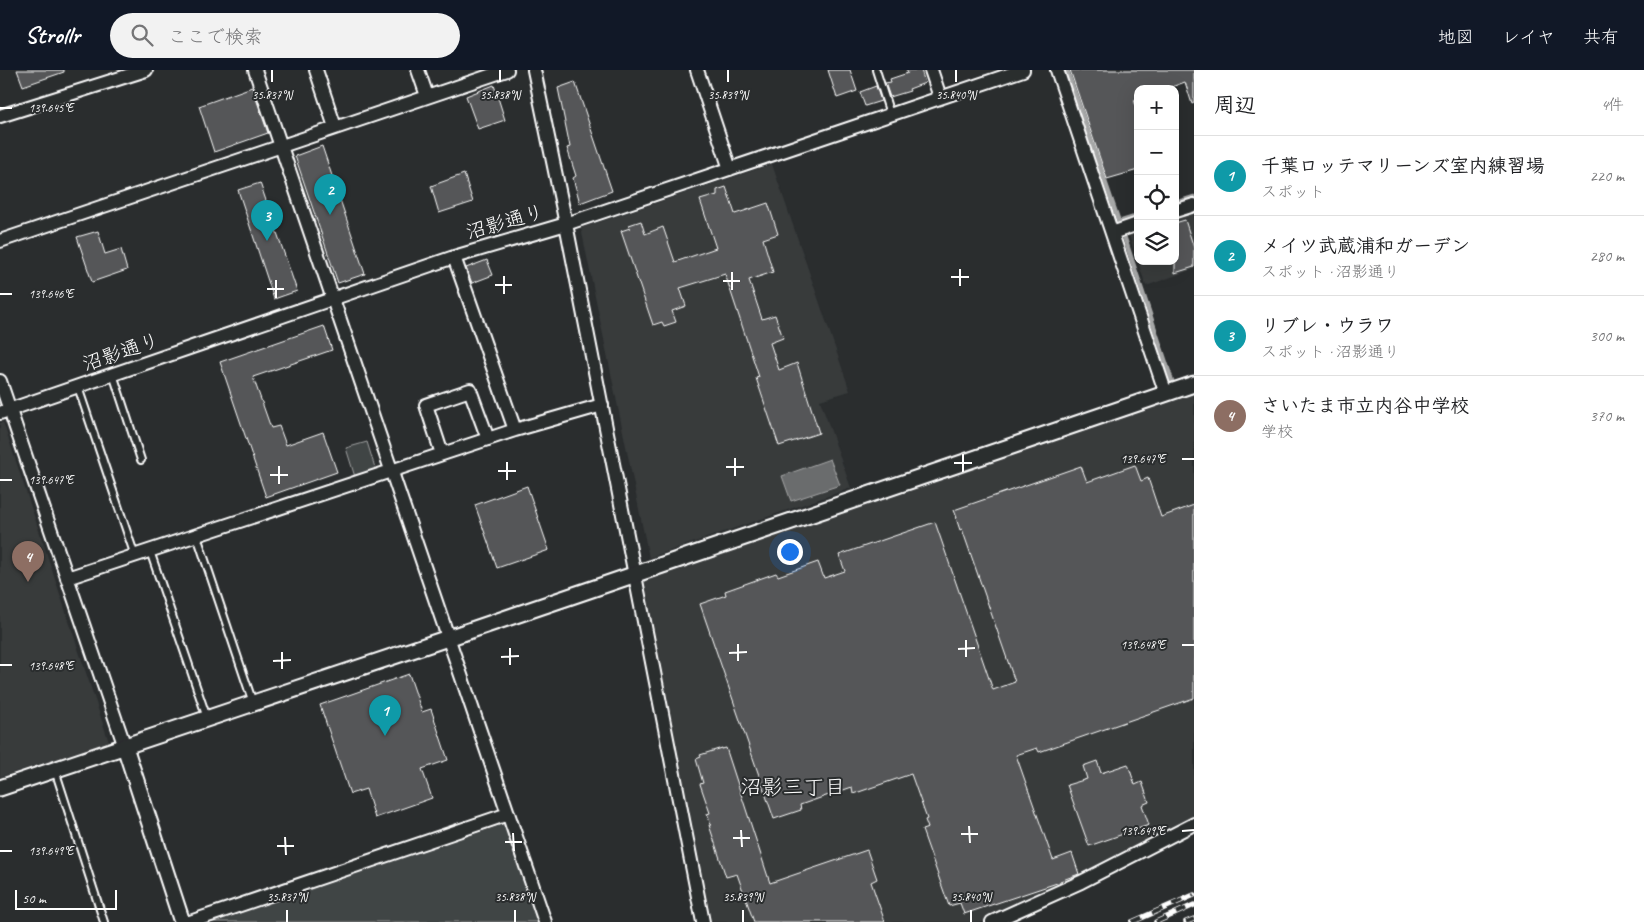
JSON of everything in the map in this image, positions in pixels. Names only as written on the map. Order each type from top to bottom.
[{"type":"street","points":[[0,116],[146,70]]},
{"type":"street","points":[[254,70],[544,922]]},
{"type":"street","points":[[316,70],[335,127]]},
{"type":"street","points":[[418,70],[427,96]]},
{"type":"street","points":[[0,241],[507,70]]},
{"type":"street","points":[[534,70],[602,405],[703,922]]},
{"type":"street","points":[[697,70],[730,169]]},
{"type":"street","points":[[931,70],[940,97]]},
{"type":"street","name":"沼影通り","points":[[5,412],[454,257],[566,224],[1022,70]]},
{"type":"street","points":[[1057,70],[1166,394]]},
{"type":"street","points":[[1179,210],[1194,205]]},
{"type":"street","points":[[1112,233],[1134,225]]},
{"type":"street","points":[[454,257],[515,430]]},
{"type":"street","points":[[0,381],[5,412],[68,578],[182,922]]},
{"type":"street","points":[[0,788],[208,720],[253,703],[1194,384]]},
{"type":"street","points":[[442,454],[426,405],[470,390],[488,439]]},
{"type":"street","points":[[68,578],[515,430],[602,405]]},
{"type":"street","points":[[190,922],[508,814]]},
{"type":"street","points":[[992,922],[1081,882],[1194,824]]},
{"type":"lane","points":[[876,70],[890,114]]},
{"type":"lane","points":[[113,374],[141,460]]},
{"type":"lane","points":[[78,387],[135,556]]},
{"type":"lane","points":[[197,536],[253,703]]},
{"type":"lane","points":[[150,551],[208,720]]},
{"type":"lane","points":[[55,770],[104,922]]},
{"type":"shaded area","points":[[772,164],[850,391],[820,400],[851,488],[649,558],[581,228]]},
{"type":"shaded area","points":[[1194,212],[1194,269],[1146,286],[1139,265],[1179,265],[1179,215]]},
{"type":"shaded area","points":[[1134,230],[1134,250],[1128,232]]},
{"type":"shaded area","points":[[1194,384],[1194,824],[989,922],[703,922],[635,574]]},
{"type":"shaded area","points":[[3,422],[109,742],[0,777],[0,423]]},
{"type":"shaded area","points":[[367,442],[376,471],[355,477],[346,448]]},
{"type":"shaded area","points":[[830,459],[840,485],[791,501],[782,476]]},
{"type":"shaded area","points":[[501,824],[506,828],[538,922],[208,922]]},
{"type":"building","points":[[17,70],[64,70],[64,72],[23,86]]},
{"type":"building","points":[[828,70],[850,70],[857,91],[837,98]]},
{"type":"building","points":[[906,70],[921,70],[925,83],[909,89],[910,91],[890,97],[885,83],[891,82],[890,79],[908,73]]},
{"type":"building","points":[[1070,70],[1194,70],[1194,103],[1192,104],[1185,82],[1177,85],[1134,85],[1134,171],[1107,179]]},
{"type":"building","points":[[575,82],[612,191],[580,203],[573,178],[576,176],[567,148],[570,147],[558,88]]},
{"type":"building","points":[[494,85],[505,120],[478,129],[466,96]]},
{"type":"building","points":[[876,86],[881,101],[865,106],[860,92]]},
{"type":"building","points":[[252,87],[268,133],[214,152],[199,106]]},
{"type":"building","points":[[322,146],[365,274],[338,283],[295,156]]},
{"type":"building","points":[[464,174],[473,202],[439,213],[431,186]]},
{"type":"building","points":[[260,183],[297,291],[274,299],[238,190]]},
{"type":"building","points":[[726,187],[735,214],[768,203],[778,234],[763,239],[773,272],[749,280],[762,319],[775,315],[783,338],[770,343],[779,370],[797,363],[819,433],[779,446],[756,378],[759,377],[725,274],[680,288],[686,306],[672,311],[676,322],[664,326],[662,322],[653,325],[621,231],[630,228],[629,225],[641,221],[645,234],[663,227],[675,262],[716,248],[700,200],[717,195],[717,190]]},
{"type":"building","points":[[1185,220],[1194,248],[1194,267],[1175,273],[1175,265],[1179,265],[1179,222]]},
{"type":"building","points":[[98,231],[105,254],[121,249],[127,270],[92,282],[77,237]]},
{"type":"building","points":[[487,260],[493,275],[472,283],[466,268]]},
{"type":"building","points":[[324,326],[332,350],[253,377],[271,428],[279,426],[286,445],[323,432],[337,472],[266,497],[220,362]]},
{"type":"building","points":[[1135,465],[1141,481],[1148,478],[1161,517],[1194,505],[1194,698],[1039,752],[1037,748],[1016,755],[1053,860],[1072,853],[1079,874],[964,914],[960,903],[949,906],[922,830],[928,828],[925,820],[927,819],[911,774],[853,794],[852,787],[800,805],[801,810],[774,819],[700,604],[726,595],[725,591],[776,573],[778,576],[818,562],[824,578],[845,571],[839,555],[935,522],[993,690],[1015,682],[954,510],[1081,466],[1087,482]]},
{"type":"building","points":[[527,486],[549,550],[497,568],[475,505]]},
{"type":"building","points":[[409,674],[422,712],[431,709],[448,760],[422,769],[432,798],[375,818],[366,789],[350,794],[320,705]]},
{"type":"building","points":[[726,748],[770,883],[867,850],[877,879],[871,882],[885,922],[754,922],[737,874],[726,877],[709,825],[711,825],[707,814],[710,813],[700,784],[703,783],[696,759],[701,757],[700,755]]},
{"type":"building","points":[[1097,761],[1101,773],[1128,764],[1135,785],[1142,782],[1149,802],[1142,805],[1149,825],[1089,846],[1067,785],[1087,779],[1083,766]]},
{"type":"waterway","points":[[1067,71],[1119,222],[1134,217]]},
{"type":"waterway","points":[[1179,202],[1194,197]]},
{"type":"waterway","points":[[1124,236],[1172,381]]},
{"type":"railway","points":[[1132,922],[1194,895]]},
{"type":"railway","points":[[1156,922],[1194,905]]},
{"type":"railway","points":[[1186,922],[1194,919]]},
{"type":"place","name":"メイツ武蔵浦和ガーデン","points":[[330,215]]},
{"type":"place","name":"リブレ・ウラワ","points":[[267,241]]},
{"type":"place","name":"さいたま市立内谷中学校","points":[[28,582]]},
{"type":"place","name":"千葉ロッテマリーンズ室内練習場","points":[[385,736]]},
{"type":"district","name":"沼影三丁目","points":[[793,787]]}]
